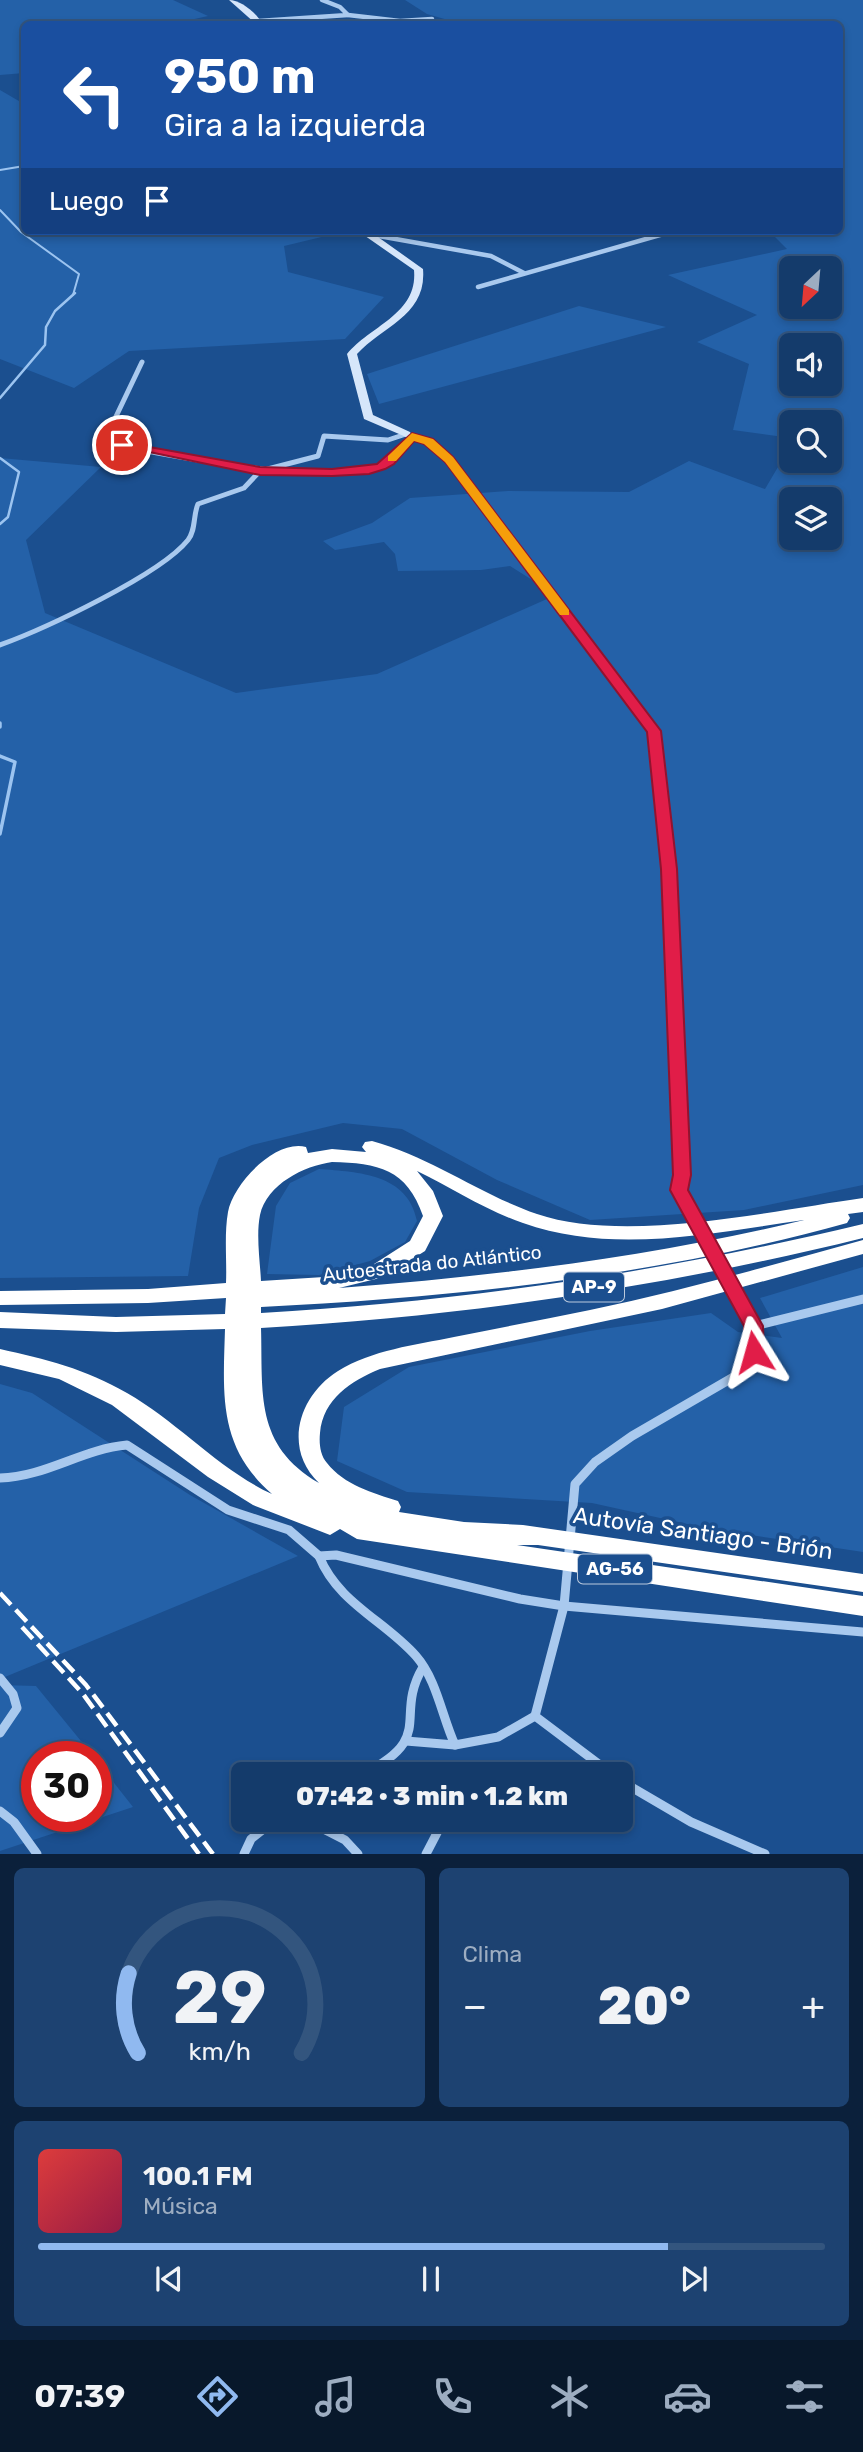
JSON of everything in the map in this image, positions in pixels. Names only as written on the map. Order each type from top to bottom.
[{"type":"highway","points":[[366,1531],[303,1503],[279,1487],[259,1467],[246,1445],[234,1402],[238,1211],[248,1187],[262,1171],[294,1153],[320,1147],[367,1146],[395,1152],[531,1219],[608,1234],[651,1233],[863,1205]]},
{"type":"highway","points":[[150,1309],[322,1299],[377,1272],[418,1246],[433,1216],[424,1191],[412,1176],[390,1163],[336,1154],[301,1162],[273,1179],[261,1191],[250,1214],[251,1401],[261,1439],[273,1456],[299,1482],[325,1500],[386,1518],[490,1534],[535,1537]]},
{"type":"highway","name":"Autoestrada do Atlántico","points":[[0,1320],[322,1299],[491,1283],[785,1232],[863,1212]]},
{"type":"highway","name":"Autoestrada do Atlántico","points":[[322,1299],[492,1302],[624,1282],[775,1254],[863,1231]]},
{"type":"highway","points":[[535,1537],[402,1511],[370,1501],[335,1484],[316,1467],[309,1451],[308,1431],[313,1411],[327,1391],[347,1376],[408,1354],[635,1308],[863,1247]]},
{"type":"highway","name":"Autoestrada do Atlántico","points":[[0,1299],[150,1309]]},
{"type":"highway","points":[[0,1357],[65,1372],[120,1399],[216,1471],[261,1499],[330,1526],[366,1531]]},
{"type":"highway","name":"AG-56","points":[[366,1531],[863,1606]]},
{"type":"highway","name":"Autovía Santiago - Brión","points":[[535,1537],[863,1583]]},
{"type":"street","points":[[233,0],[256,21]]},
{"type":"street","points":[[322,0],[348,15]]},
{"type":"street","points":[[280,21],[348,15],[392,21]]},
{"type":"street","points":[[420,21],[432,19]]},
{"type":"street","points":[[369,235],[418,269],[419,284],[403,313],[358,347],[352,357],[368,416],[429,442],[449,459],[654,731],[669,869],[682,1175],[679,1190],[754,1326],[756,1339],[752,1362],[744,1371],[632,1436],[594,1462],[575,1484],[564,1606],[535,1716],[512,1732],[481,1744],[406,1741]]},
{"type":"street","points":[[377,235],[491,257],[524,274]]},
{"type":"street","points":[[478,287],[660,235]]},
{"type":"street","points":[[142,362],[111,427],[117,443],[130,448],[260,471],[369,471],[390,461],[409,435]]},
{"type":"street","points":[[0,645],[61,618],[168,556],[190,538],[198,504],[244,488],[260,471],[318,456],[326,436],[388,440],[409,435]]},
{"type":"street","points":[[754,1326],[863,1299]]},
{"type":"street","points":[[0,1478],[44,1473],[108,1445],[127,1445],[228,1510],[289,1530],[319,1556],[321,1564],[350,1601],[417,1657],[455,1745]]},
{"type":"street","points":[[319,1556],[336,1555],[520,1599],[564,1606],[863,1632]]},
{"type":"street","points":[[382,1762],[406,1741],[414,1679],[423,1667]]},
{"type":"street","points":[[0,1678],[13,1694],[17,1708],[0,1733]]},
{"type":"street","points":[[535,1716],[596,1762]]},
{"type":"street","points":[[633,1789],[649,1800],[736,1843],[765,1853]]},
{"type":"street","points":[[0,1811],[14,1822],[37,1853]]},
{"type":"street","points":[[244,1853],[251,1839],[260,1832]]},
{"type":"street","points":[[329,1832],[345,1840],[358,1853]]},
{"type":"street","points":[[426,1853],[438,1832]]},
{"type":"shaded area","points":[[0,0],[173,0],[208,16],[186,21],[21,21],[21,73],[0,75]]},
{"type":"shaded area","points":[[405,0],[863,0],[863,1185],[744,1210],[590,1220],[497,1180],[402,1129],[343,1123],[252,1145],[219,1158],[199,1208],[188,1276],[0,1278],[0,458],[101,467],[26,540],[45,613],[236,693],[377,674],[556,595],[510,566],[481,570],[398,571],[395,554],[384,542],[335,550],[323,541],[372,523],[410,498],[508,491],[629,492],[689,461],[765,489],[779,465],[779,473],[842,473],[842,410],[779,410],[779,436],[733,430],[749,364],[697,342],[757,315],[668,275],[787,249],[773,235],[843,235],[843,21],[452,21],[427,14]]},
{"type":"shaded area","points":[[0,90],[21,102],[21,235],[330,235],[284,246],[288,272],[384,297],[345,339],[129,351],[74,388],[0,359]]},
{"type":"shaded area","points":[[579,306],[666,327],[379,404],[367,374]]},
{"type":"shaded area","points":[[319,1169],[380,1178],[404,1193],[412,1205],[417,1221],[405,1242],[370,1261],[319,1275],[267,1274],[276,1206],[290,1183]]},
{"type":"shaded area","points":[[863,1267],[863,1552],[710,1529],[592,1503],[407,1492],[337,1461],[344,1407],[409,1367],[590,1331],[711,1313],[738,1332],[782,1338],[760,1298]]},
{"type":"shaded area","points":[[0,1384],[32,1393],[190,1495],[298,1556],[0,1679]]},
{"type":"shaded area","points":[[0,1685],[36,1686],[81,1741],[21,1741],[21,1832],[57,1832],[0,1851]]},
{"type":"shaded area","points":[[112,1780],[133,1807],[112,1814]]},
{"type":"waterway","points":[[0,170],[21,166]]},
{"type":"waterway","points":[[0,210],[21,232]]},
{"type":"waterway","points":[[25,235],[79,274],[73,295]]},
{"type":"waterway","points":[[0,398],[45,345],[46,327],[55,311],[73,295]]},
{"type":"waterway","points":[[0,458],[19,472],[8,517],[0,524]]},
{"type":"waterway","points":[[0,756],[15,762],[0,834]]},
{"type":"railway","points":[[0,1593],[86,1685],[213,1854]]},
{"type":"railway","points":[[22,1627],[83,1694],[199,1854]]},
{"type":"slow traffic","points":[[392,459],[412,436],[429,442],[449,459],[564,612]]},
{"type":"route","points":[[122,445],[260,471],[289,473],[369,471],[390,461],[412,436],[429,442],[449,459],[654,731],[669,869],[668,903],[682,1175],[679,1190],[754,1326],[754,1352]]}]
